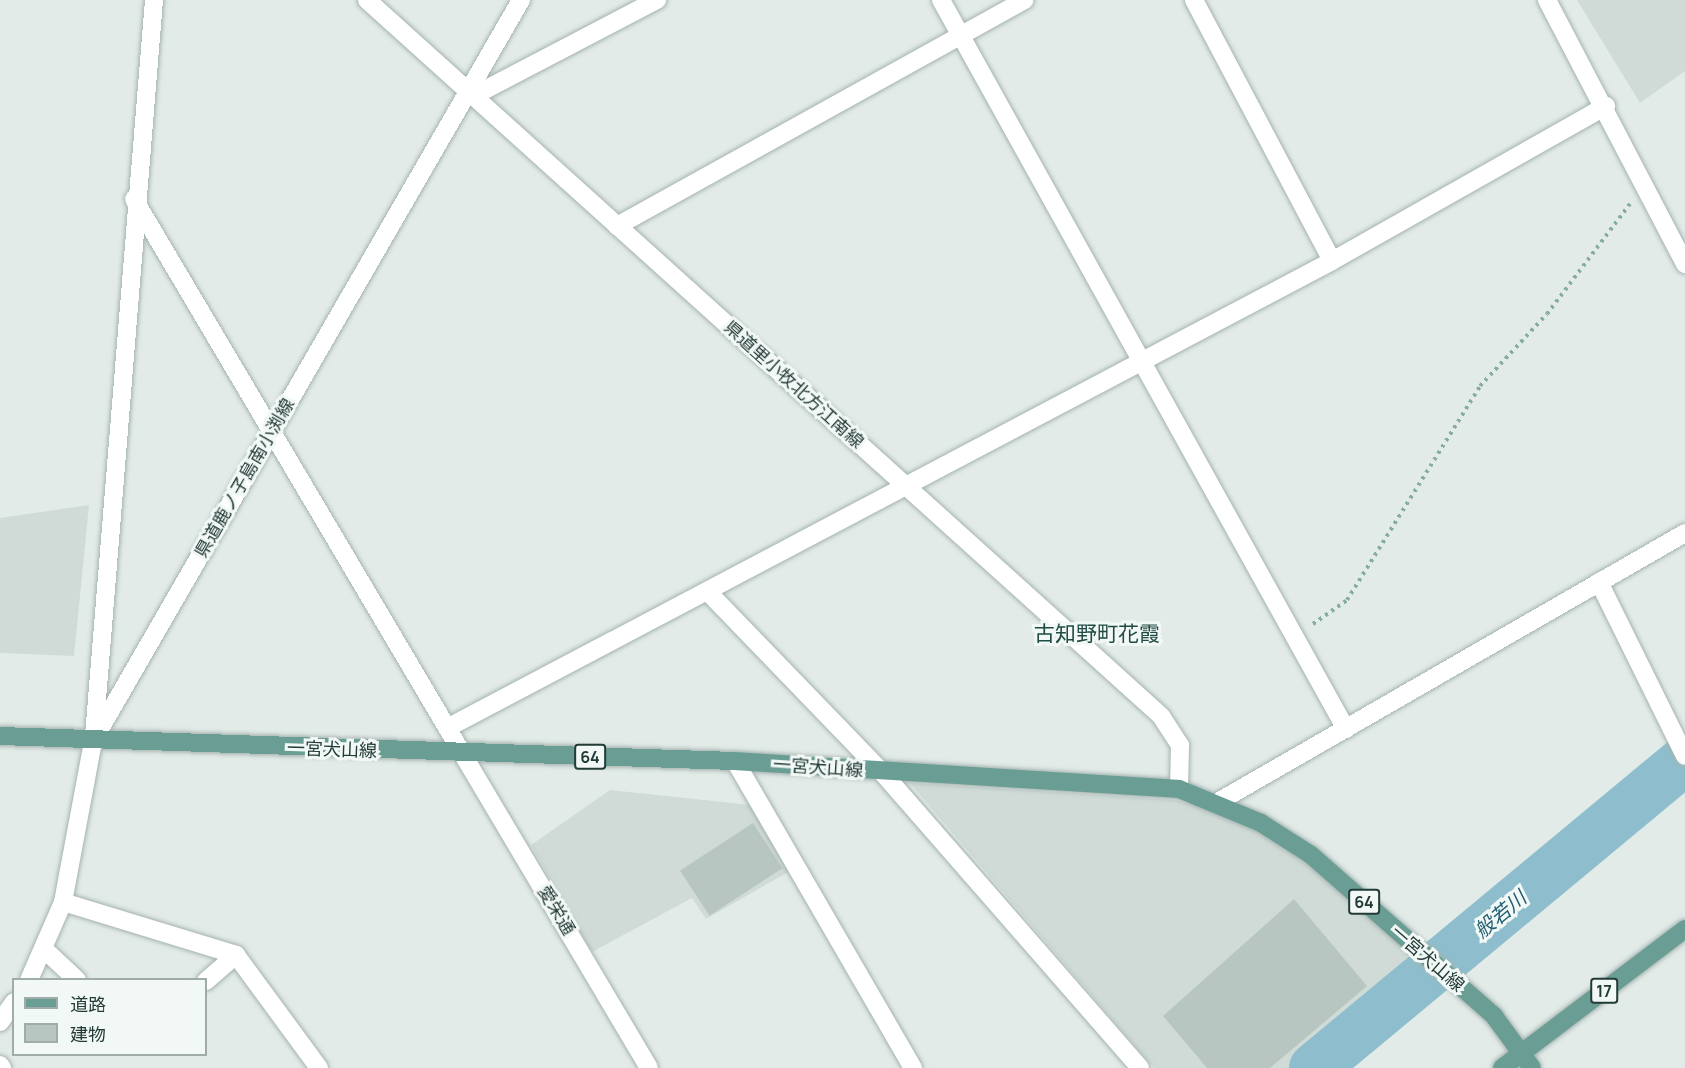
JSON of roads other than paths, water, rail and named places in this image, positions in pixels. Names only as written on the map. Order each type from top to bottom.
[{"type":"main road","name":"一宮犬山線","points":[[0,736],[93,741],[735,761],[1179,789],[1218,802],[1311,855],[1494,1016],[1527,1060]]},
{"type":"main road","name":"17","points":[[1527,1060],[1685,929]]},
{"type":"main road","points":[[1502,1068],[1527,1060]]},
{"type":"street","points":[[93,741],[134,199],[154,0]]},
{"type":"street","name":"県道里小牧北方江南線","points":[[367,0],[1173,728],[1182,763],[1179,789]]},
{"type":"street","name":"県道鹿ノ子島南小渕線","points":[[30,978],[45,950],[63,902],[93,741],[470,93],[521,0]]},
{"type":"street","points":[[470,93],[657,0]]},
{"type":"street","points":[[941,0],[1142,358],[1346,729]]},
{"type":"street","points":[[617,226],[959,34],[1025,0]]},
{"type":"street","points":[[1194,0],[1332,261]]},
{"type":"street","points":[[1547,0],[1606,106],[1685,264]]},
{"type":"street","points":[[449,727],[708,592],[904,483],[1332,261],[1606,106]]},
{"type":"street","name":"愛栄通","points":[[134,199],[273,429],[449,727],[462,753],[650,1068]]},
{"type":"street","points":[[1218,802],[1685,533]]},
{"type":"street","points":[[1599,582],[1685,756]]},
{"type":"street","points":[[708,592],[881,771],[1140,1068]]},
{"type":"street","points":[[735,761],[913,1068]]},
{"type":"street","points":[[63,902],[236,955],[319,1068]]},
{"type":"street","points":[[45,950],[75,978]]},
{"type":"street","points":[[207,980],[236,955]]},
{"type":"street","points":[[0,1022],[12,1005]]},
{"type":"waterway","name":"般若川","points":[[1314,1068],[1685,760]]},
{"type":"district","name":"古知野町花霞","points":[[1097,633]]}]
